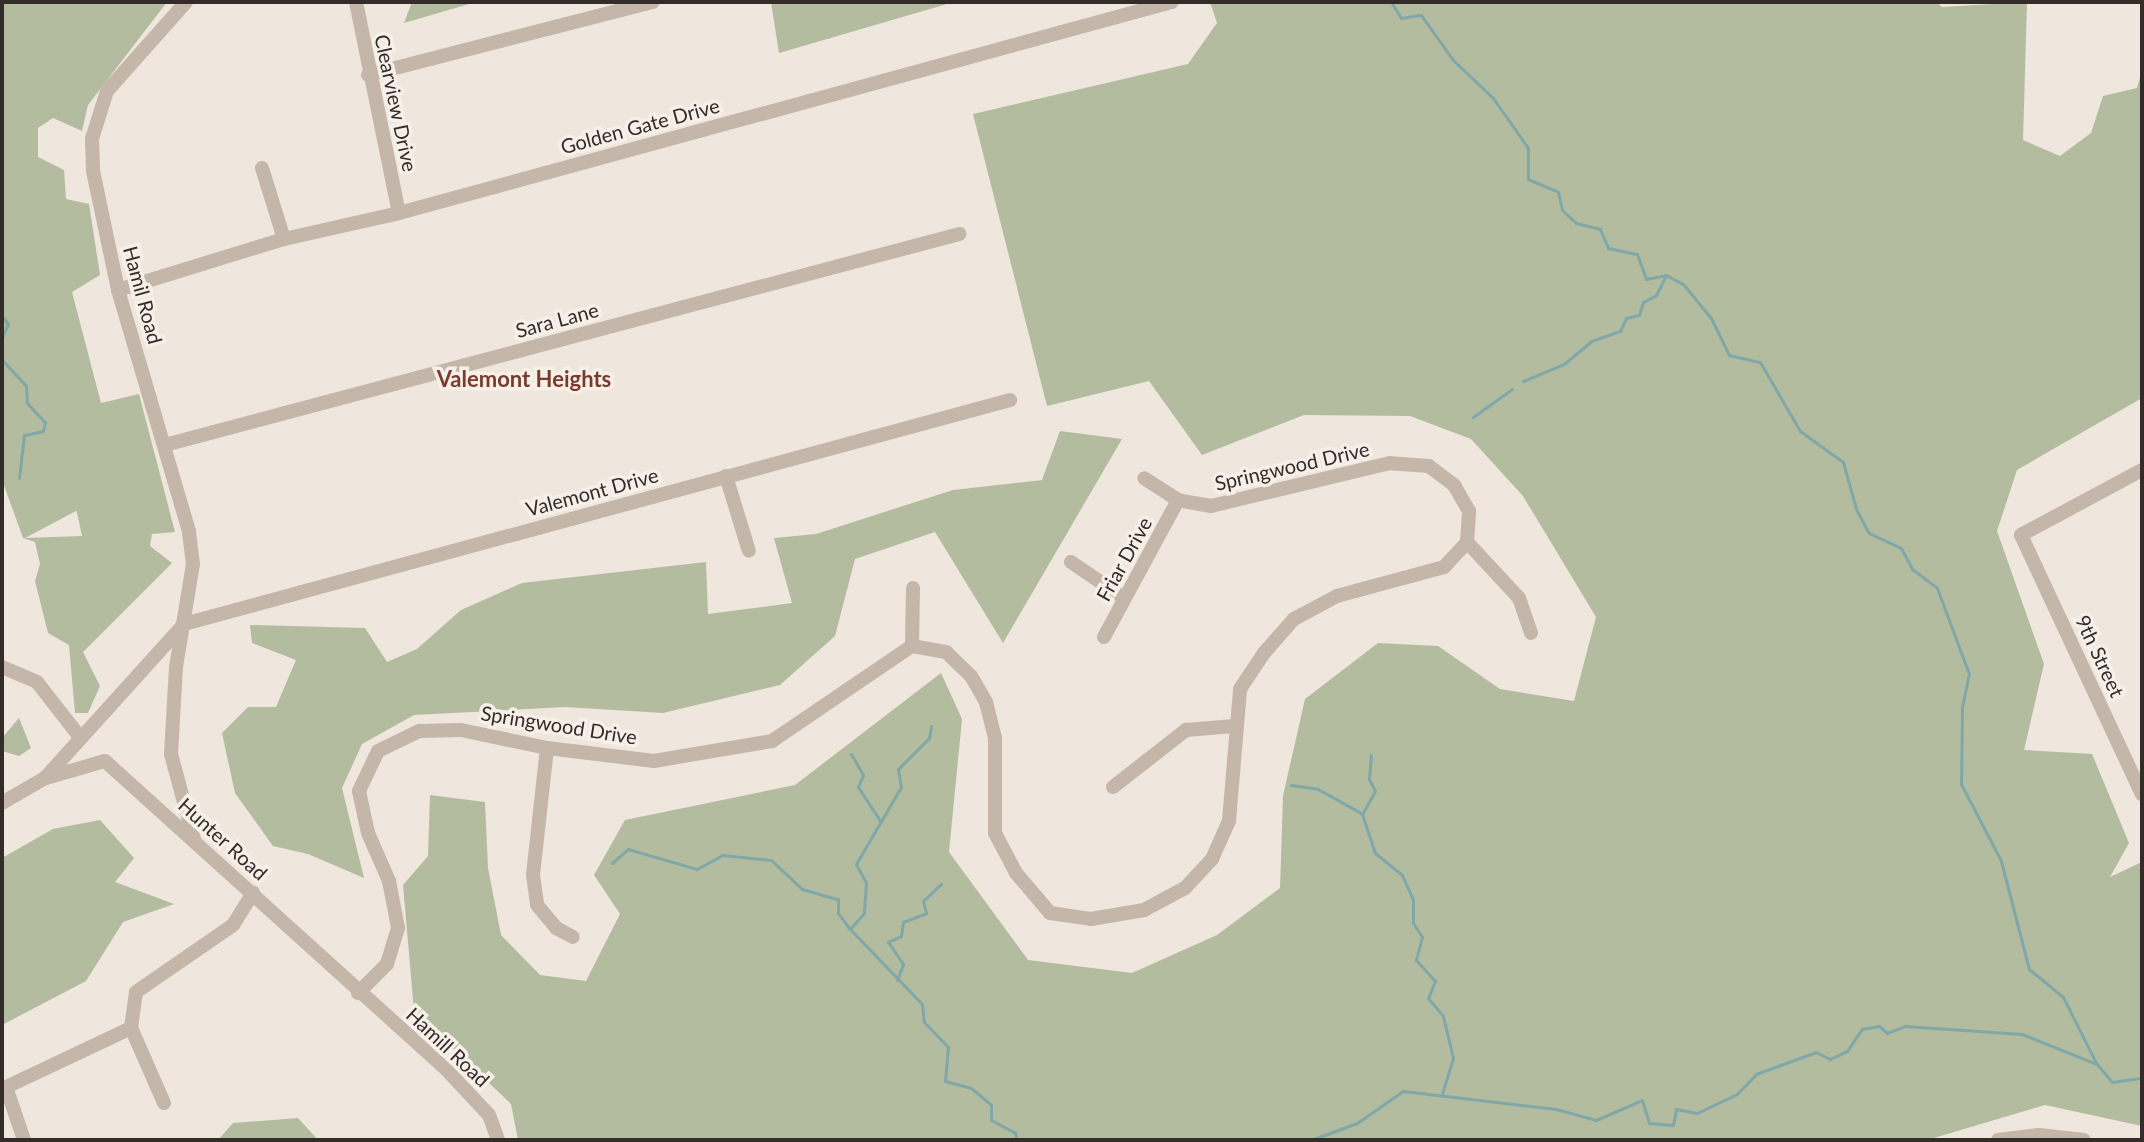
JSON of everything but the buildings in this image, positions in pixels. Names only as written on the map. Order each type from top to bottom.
[{"type":"street","name":"Hamil Road","points":[[186,2],[140,48],[107,91],[95,116],[93,171],[118,290],[165,445],[193,564],[176,667],[171,754],[194,839]]},
{"type":"street","name":"Clearview Drive","points":[[356,2],[368,75],[399,213]]},
{"type":"street","points":[[368,75],[653,2]]},
{"type":"street","name":"Golden Gate Drive","points":[[118,290],[284,239],[399,213],[1172,2]]},
{"type":"street","points":[[262,168],[284,239]]},
{"type":"street","name":"Sara Lane","points":[[165,445],[959,234]]},
{"type":"street","name":"Valemont Drive","points":[[184,624],[1010,400]]},
{"type":"street","name":"Springwood Drive","points":[[1144,478],[1178,500],[1211,506],[1390,463],[1429,466],[1454,485],[1469,511],[1467,542]]},
{"type":"street","name":"9th Street","points":[[2142,470],[2021,535],[2142,794]]},
{"type":"street","points":[[726,476],[749,551]]},
{"type":"street","name":"Friar Drive","points":[[1104,637],[1178,500]]},
{"type":"street","points":[[913,588],[912,646],[946,652],[971,676],[986,702],[995,737],[995,833],[1016,873],[1050,913],[1091,919],[1144,910],[1185,888],[1212,859],[1229,821],[1234,726],[1240,689],[1294,619],[1337,596],[1444,567],[1467,542],[1519,598],[1531,633]]},
{"type":"street","points":[[1071,562],[1124,598]]},
{"type":"street","points":[[2,803],[45,778],[79,736],[184,624]]},
{"type":"street","name":"Springwood Drive","points":[[358,993],[387,964],[398,928],[389,881],[368,833],[359,791],[378,751],[419,731],[447,730],[547,748],[654,761],[772,741],[912,646]]},
{"type":"street","points":[[2,667],[37,682],[79,736]]},
{"type":"street","points":[[1113,787],[1186,730],[1234,726]]},
{"type":"street","points":[[547,748],[533,875],[537,905],[556,928],[573,937]]},
{"type":"street","name":"Hunter Road","points":[[45,778],[105,761],[253,893],[358,993]]},
{"type":"street","points":[[164,1103],[131,1028],[136,992],[233,925],[253,893]]},
{"type":"street","name":"Hamill Road","points":[[358,993],[443,1066],[489,1115],[498,1140]]},
{"type":"street","points":[[24,1140],[4,1088],[131,1028]]},
{"type":"street","points":[[1998,1140],[2039,1135],[2084,1140]]},
{"type":"green space","points":[[2,2],[167,2],[88,105],[82,131],[53,118],[38,128],[38,157],[64,170],[66,199],[89,204],[100,275],[72,292],[101,403],[139,394],[175,532],[152,534],[150,546],[172,563],[83,652],[100,686],[88,713],[75,713],[69,645],[48,633],[35,581],[40,564],[35,542],[23,538],[2,480]],"holes":[[[76,511],[82,536],[25,538]]]},
{"type":"green space","points":[[412,2],[476,2],[404,23]]},
{"type":"green space","points":[[771,2],[954,2],[779,53]]},
{"type":"green space","points":[[1210,2],[1936,2],[1942,7],[2027,2],[2023,140],[2060,156],[2091,133],[2103,96],[2137,88],[2142,71],[2142,398],[2017,470],[1997,531],[2044,664],[2024,750],[2092,754],[2129,843],[2110,877],[2142,862],[2142,1126],[2045,1105],[1927,1140],[518,1140],[511,1104],[414,1011],[403,885],[428,856],[430,795],[485,802],[488,868],[501,935],[540,975],[586,981],[620,914],[594,875],[625,820],[795,785],[941,673],[962,719],[949,852],[1028,960],[1132,973],[1217,935],[1280,888],[1283,796],[1305,699],[1378,643],[1438,646],[1500,689],[1574,701],[1596,617],[1523,496],[1471,439],[1410,416],[1304,415],[1202,455],[1149,381],[1047,406],[973,114],[1188,64],[1217,23]]},
{"type":"green space","points":[[1060,431],[1122,439],[1003,643],[935,532],[855,559],[835,636],[780,685],[663,713],[565,707],[414,715],[362,744],[342,788],[364,878],[308,854],[273,846],[235,793],[222,733],[248,707],[276,707],[296,660],[252,643],[250,625],[365,628],[387,662],[417,649],[461,610],[522,583],[706,562],[708,614],[792,603],[774,538],[816,534],[953,490],[1042,480]]},
{"type":"green space","points":[[19,718],[31,748],[19,756],[2,751],[2,738]]},
{"type":"green space","points":[[100,820],[134,858],[115,882],[174,904],[123,922],[86,981],[2,1025],[2,858],[53,829]]},
{"type":"green space","points":[[298,1118],[318,1140],[218,1140],[233,1123]]},
{"type":"waterway","points":[[1391,2],[1401,18],[1421,15],[1453,60],[1493,98],[1528,148],[1528,179],[1558,192],[1562,210],[1576,223],[1600,229],[1608,248],[1637,254],[1646,279],[1666,275],[1683,284],[1711,318],[1729,355],[1760,362],[1800,431],[1843,462],[1856,509],[1869,533],[1901,548],[1912,569],[1937,588],[1969,674],[1962,706],[1961,784],[2001,861],[2029,969],[2063,997],[2096,1063],[2112,1082],[2142,1078]]},
{"type":"waterway","points":[[1523,381],[1564,364],[1591,341],[1620,331],[1626,318],[1639,315],[1643,302],[1656,295],[1666,275]]},
{"type":"waterway","points":[[2,316],[8,324],[2,337]]},
{"type":"waterway","points":[[2,360],[26,386],[27,403],[45,422],[43,431],[24,435],[19,478]]},
{"type":"waterway","points":[[1473,417],[1512,389]]},
{"type":"waterway","points":[[931,726],[929,738],[898,769],[901,787],[856,864],[866,883],[864,913],[850,929],[922,1004],[924,1022],[948,1047],[945,1081],[971,1088],[991,1105],[991,1120],[1015,1133],[1017,1140]]},
{"type":"waterway","points":[[851,754],[863,775],[858,787],[881,822]]},
{"type":"waterway","points":[[1371,755],[1369,779],[1375,791],[1362,814],[1375,853],[1402,875],[1413,900],[1413,923],[1422,937],[1416,960],[1435,981],[1428,998],[1443,1016],[1453,1058],[1442,1093]]},
{"type":"waterway","points":[[1291,785],[1318,789],[1361,813]]},
{"type":"waterway","points":[[612,863],[628,849],[697,869],[722,855],[771,860],[802,889],[838,899],[838,913],[849,928]]},
{"type":"waterway","points":[[897,980],[903,964],[888,942],[901,936],[903,922],[926,913],[923,901],[941,884]]},
{"type":"waterway","points":[[1311,1140],[1357,1123],[1403,1091],[1556,1109],[1596,1120],[1642,1100],[1649,1123],[1673,1125],[1676,1109],[1697,1113],[1737,1094],[1756,1074],[1816,1052],[1830,1059],[1847,1051],[1862,1029],[1879,1026],[1887,1033],[1905,1026],[2022,1034],[2094,1063]]},
{"type":"waterway","points":[[1111,1140],[1147,1140]]},
{"type":"district","name":"Valemont Heights","points":[[524,379]]}]
